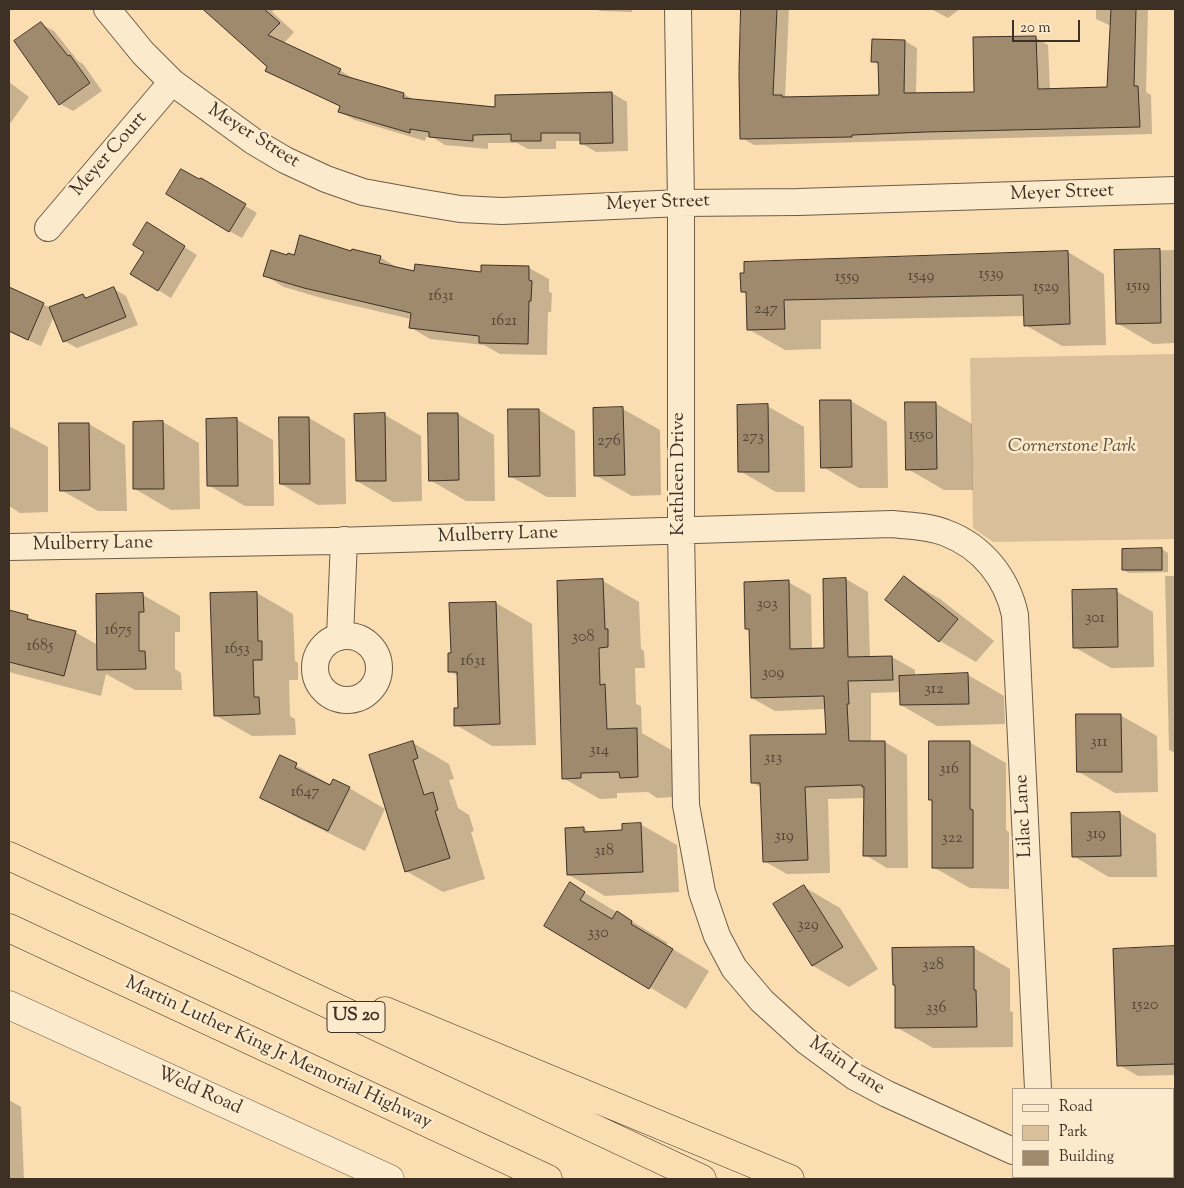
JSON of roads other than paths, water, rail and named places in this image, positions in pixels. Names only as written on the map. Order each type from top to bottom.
[{"type":"highway","name":"US 20","points":[[9,856],[702,1179]]},
{"type":"highway","name":"Martin Luther King Jr Memorial Highway","points":[[9,928],[548,1179]]},
{"type":"highway","points":[[245,965],[364,1002],[790,1179]]},
{"type":"street","name":"Meyer Street","points":[[107,9],[144,53],[172,82],[253,141],[285,160],[326,180],[363,192],[460,209],[502,211],[681,202],[825,202],[1175,190]]},
{"type":"street","name":"Kathleen Drive","points":[[678,9],[681,202],[681,531],[686,805],[702,892],[717,936]]},
{"type":"street","name":"Meyer Court","points":[[48,228],[172,82]]},
{"type":"street","name":"Mulberry Lane","points":[[9,546],[344,540],[892,524],[945,532],[981,554]]},
{"type":"street","points":[[340,637],[344,540]]},
{"type":"street","name":"Lilac Lane","points":[[981,554],[1003,581],[1011,598],[1015,615],[1038,1088]]},
{"type":"street","name":"Main Lane","points":[[717,936],[726,954],[744,981],[769,1007],[825,1056],[855,1077],[887,1094],[1012,1151]]},
{"type":"street","name":"Weld Road","points":[[9,1005],[390,1179]]},
{"type":"park label","name":"Cornerstone Park","points":[[1072,448]]}]
